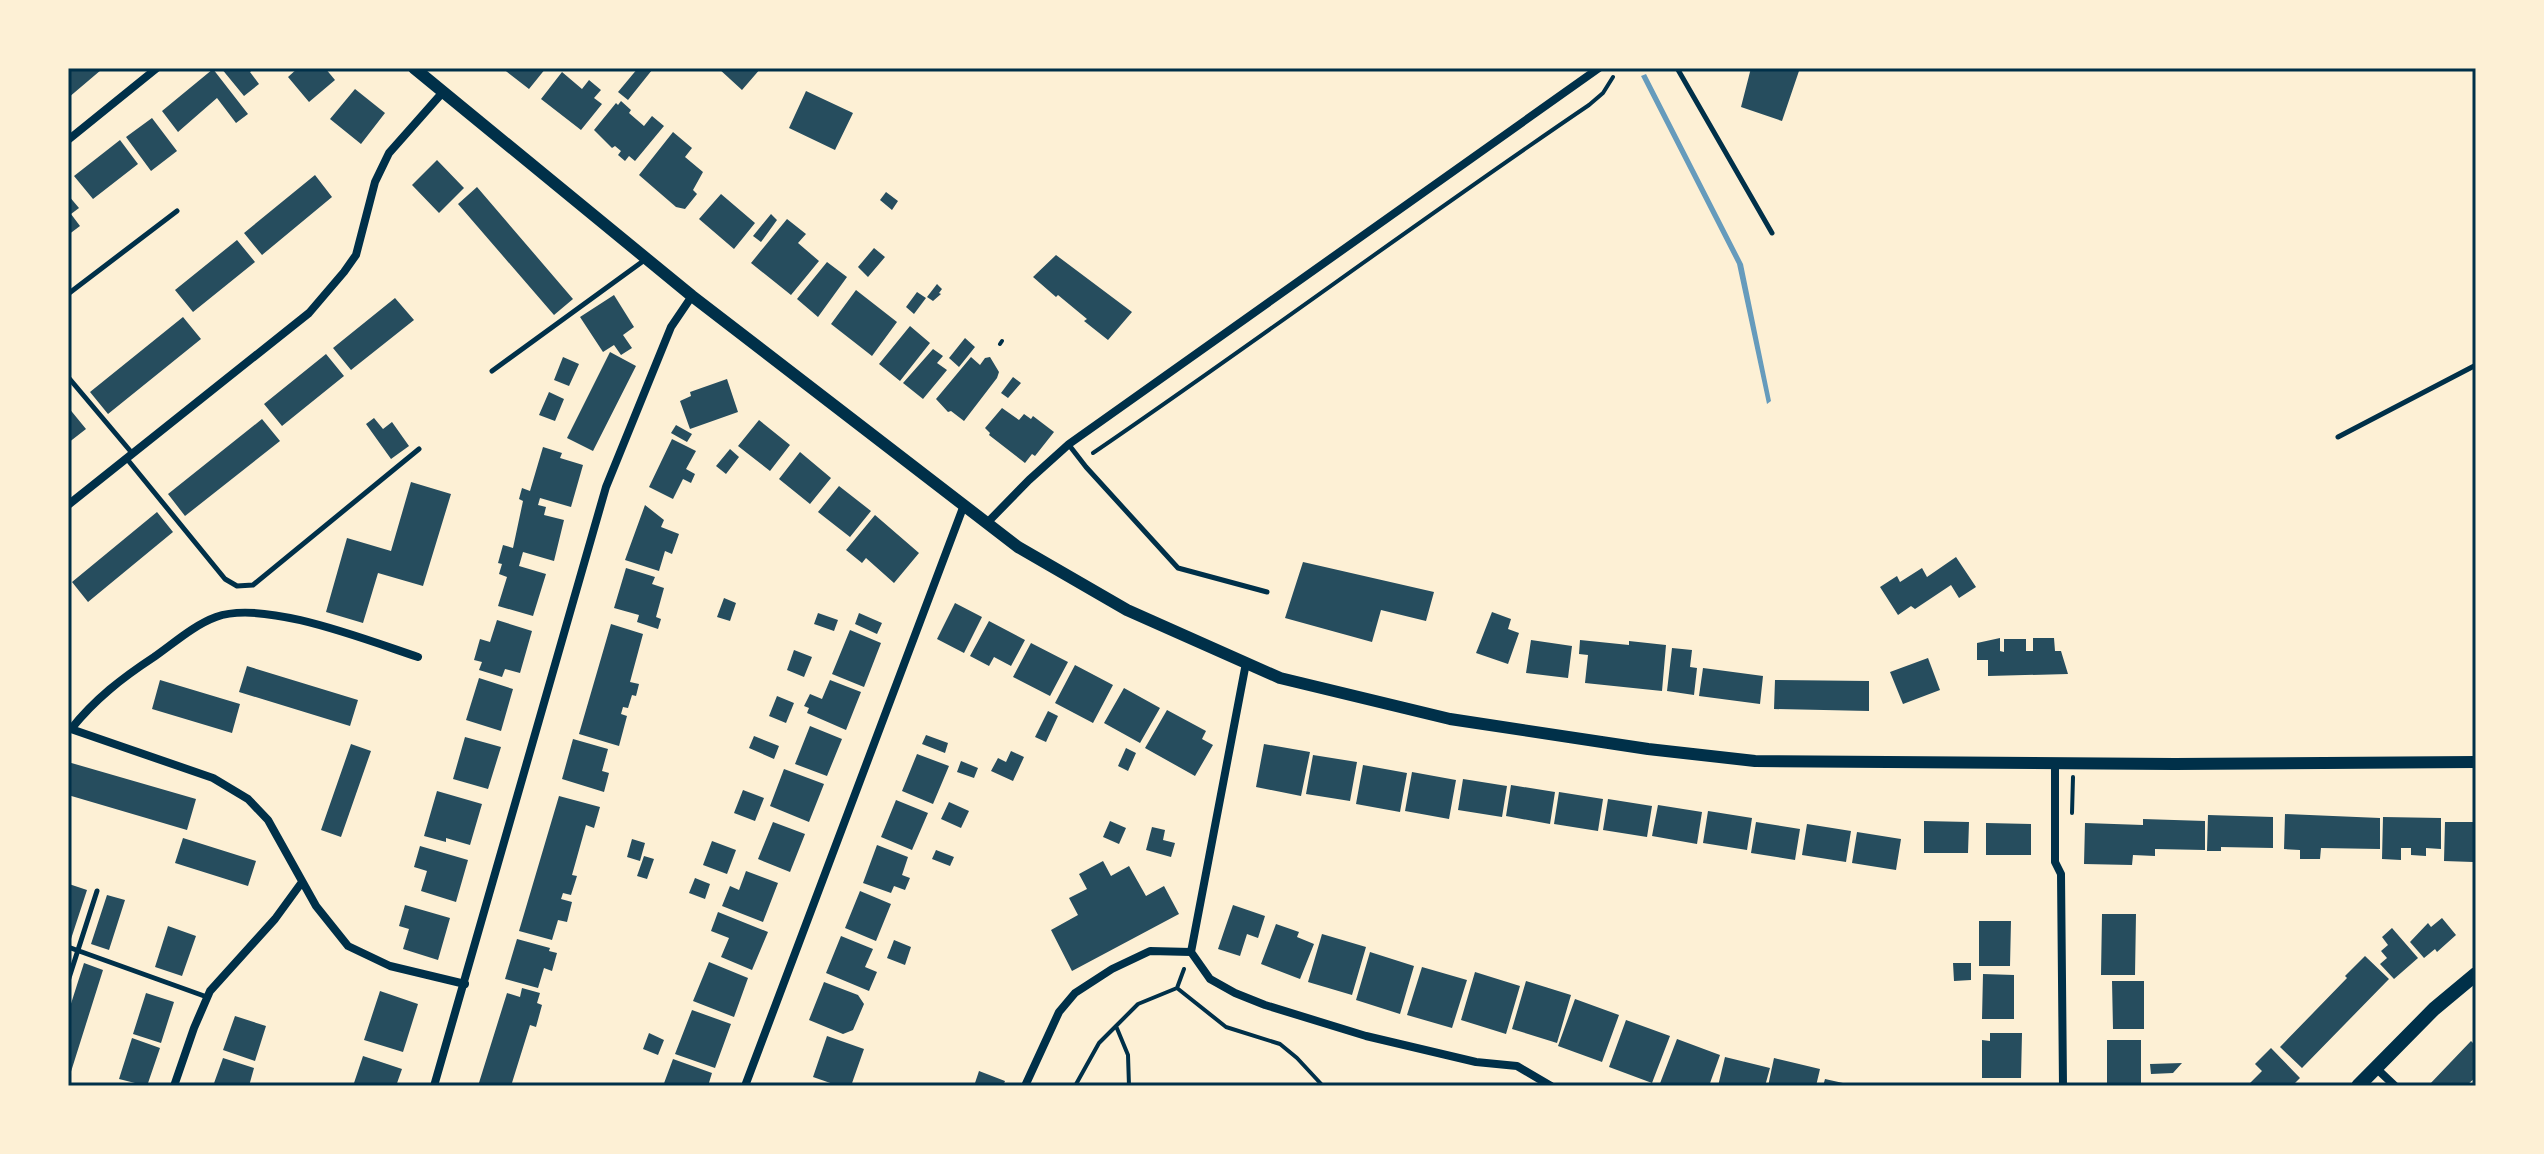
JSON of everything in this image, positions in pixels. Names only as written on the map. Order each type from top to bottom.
[{"type":"main road","points":[[2358,1086],[2434,1009],[2476,974]]},
{"type":"street","points":[[68,140],[157,68]]},
{"type":"street","points":[[414,68],[692,296],[1018,547],[1115,603],[1280,678],[1450,719],[1648,749],[1755,761],[2476,762]]},
{"type":"street","points":[[987,523],[1069,444],[1599,68]]},
{"type":"street","points":[[68,505],[292,328],[327,292],[356,255],[375,182],[389,153],[443,92]]},
{"type":"street","points":[[434,1086],[606,487],[671,327],[692,296]]},
{"type":"street","points":[[745,1086],[964,505]]},
{"type":"street","points":[[418,657],[279,615],[245,611],[230,613],[202,623],[111,686],[69,728],[213,778],[248,799],[268,820],[302,882],[334,931],[348,946],[390,966],[466,979]]},
{"type":"street","points":[[1246,663],[1191,952],[1210,979],[1265,1005],[1366,1036],[1476,1062],[1517,1066],[1551,1086]]},
{"type":"street","points":[[2055,763],[2055,862],[2061,874],[2063,1086]]},
{"type":"street","points":[[174,1086],[207,997],[282,911],[302,882]]},
{"type":"street","points":[[1025,1086],[1059,1012],[1075,993],[1112,969],[1150,951],[1191,952]]},
{"type":"street","points":[[2376,1068],[2395,1086]]},
{"type":"lane","points":[[1677,68],[1772,233]]},
{"type":"lane","points":[[68,294],[177,211]]},
{"type":"lane","points":[[492,371],[647,259]]},
{"type":"lane","points":[[2338,437],[2476,365]]},
{"type":"lane","points":[[68,377],[225,579],[237,586],[253,585],[419,449]]},
{"type":"lane","points":[[1069,444],[1178,568],[1267,592]]},
{"type":"lane","points":[[68,981],[97,891]]},
{"type":"lane","points":[[68,947],[207,997]]},
{"type":"path","points":[[1081,461],[1238,354],[1589,105],[1603,93],[1612,79],[1614,68]]},
{"type":"path","points":[[1075,1086],[1099,1043],[1138,1004],[1177,988],[1191,952]]},
{"type":"path","points":[[1177,988],[1226,1027],[1280,1044],[1323,1086]]},
{"type":"path","points":[[1116,1026],[1128,1055],[1129,1086]]},
{"type":"water","points":[[1646,74],[1743,264],[1771,401],[1767,404],[1737,264],[1641,76]]},
{"type":"building","points":[[68,68],[100,68],[101,70],[68,98]]},
{"type":"building","points":[[221,68],[255,68],[250,72],[259,84],[244,96]]},
{"type":"building","points":[[298,68],[325,68],[335,80],[309,102],[288,77]]},
{"type":"building","points":[[502,68],[546,68],[529,89]]},
{"type":"building","points":[[638,68],[652,70],[628,100],[618,92]]},
{"type":"building","points":[[718,68],[761,68],[742,90]]},
{"type":"building","points":[[1751,68],[1800,68],[1782,121],[1741,107]]},
{"type":"building","points":[[213,69],[248,114],[236,123],[217,98],[178,132],[162,111]]},
{"type":"building","points":[[562,72],[582,89],[589,80],[601,90],[594,98],[602,104],[581,130],[541,99]]},
{"type":"building","points":[[355,89],[385,113],[361,144],[330,119]]},
{"type":"building","points":[[806,91],[853,113],[835,150],[789,128]]},
{"type":"building","points":[[621,101],[644,126],[652,116],[664,126],[635,161],[629,156],[625,161],[618,155],[621,151],[615,146],[612,148],[594,130]]},
{"type":"building","points":[[152,118],[177,151],[151,171],[126,137]]},
{"type":"building","points":[[673,132],[692,148],[685,157],[703,172],[693,190],[697,194],[685,209],[676,207],[639,175]]},
{"type":"building","points":[[120,140],[138,164],[93,199],[74,176]]},
{"type":"building","points":[[437,160],[464,188],[439,213],[412,185]]},
{"type":"building","points":[[315,175],[332,197],[262,255],[244,233]]},
{"type":"building","points":[[477,187],[573,299],[554,315],[458,204]]},
{"type":"building","points":[[886,192],[898,201],[892,210],[880,200]]},
{"type":"building","points":[[721,194],[755,223],[734,249],[699,219]]},
{"type":"building","points":[[68,195],[79,208],[71,214],[80,226],[68,235]]},
{"type":"building","points":[[771,214],[777,220],[761,242],[753,236]]},
{"type":"building","points":[[787,219],[806,234],[798,243],[819,261],[791,295],[751,263]]},
{"type":"building","points":[[237,240],[255,262],[193,312],[175,290]]},
{"type":"building","points":[[874,248],[885,257],[868,277],[858,267]]},
{"type":"building","points":[[1056,255],[1132,312],[1108,340],[1084,321],[1087,319],[1033,277]]},
{"type":"building","points":[[827,262],[847,277],[818,317],[797,299]]},
{"type":"building","points":[[937,284],[942,289],[941,294],[933,301],[927,297]]},
{"type":"building","points":[[856,290],[897,322],[872,356],[831,324]]},
{"type":"building","points":[[917,292],[926,298],[914,314],[906,307]]},
{"type":"building","points":[[614,295],[634,327],[623,335],[632,348],[621,355],[614,345],[603,352],[580,317]]},
{"type":"building","points":[[395,298],[414,320],[351,370],[333,348]]},
{"type":"building","points":[[183,317],[201,339],[108,414],[90,392]]},
{"type":"building","points":[[910,326],[930,343],[900,381],[879,364]]},
{"type":"building","points":[[965,338],[975,347],[959,367],[949,358]]},
{"type":"building","points":[[933,349],[943,356],[937,363],[947,370],[923,399],[903,383]]},
{"type":"building","points":[[610,352],[636,366],[593,451],[567,438]]},
{"type":"building","points":[[326,354],[344,376],[282,426],[264,404]]},
{"type":"building","points":[[563,357],[579,364],[569,386],[554,380]]},
{"type":"building","points":[[971,357],[980,365],[990,357],[999,372],[964,421],[948,412],[936,399]]},
{"type":"building","points":[[1013,377],[1021,383],[1008,398],[1001,393]]},
{"type":"building","points":[[727,379],[738,412],[690,429],[680,401],[691,396],[690,392]]},
{"type":"building","points":[[549,392],[564,399],[555,421],[539,415]]},
{"type":"building","points":[[68,407],[86,429],[68,443]]},
{"type":"building","points":[[1002,408],[1019,420],[1024,414],[1031,419],[1033,416],[1054,432],[1035,456],[1032,454],[1025,463],[989,435],[985,428]]},
{"type":"building","points":[[374,418],[383,429],[392,422],[409,446],[391,459],[366,424]]},
{"type":"building","points":[[262,419],[280,441],[185,516],[168,494]]},
{"type":"building","points":[[759,420],[790,445],[770,471],[738,446]]},
{"type":"building","points":[[676,425],[692,434],[687,442],[671,433]]},
{"type":"building","points":[[672,439],[696,451],[686,469],[695,474],[691,483],[683,479],[673,499],[649,487]]},
{"type":"building","points":[[543,447],[562,453],[560,458],[583,465],[571,507],[540,498],[538,505],[546,507],[544,515],[564,520],[554,561],[523,552],[519,566],[546,574],[533,616],[498,606],[507,577],[499,574],[502,564],[498,563],[503,545],[513,548],[523,501],[519,499],[522,488],[530,491]]},
{"type":"building","points":[[730,449],[739,457],[726,474],[716,466]]},
{"type":"building","points":[[800,452],[831,478],[810,504],[779,479]]},
{"type":"building","points":[[411,482],[451,494],[423,586],[378,573],[363,623],[326,612],[347,538],[391,551]]},
{"type":"building","points":[[839,486],[871,511],[850,537],[818,512]]},
{"type":"building","points":[[645,505],[664,520],[661,527],[679,534],[672,554],[665,551],[659,571],[625,560]]},
{"type":"building","points":[[157,512],[173,532],[88,602],[72,582]]},
{"type":"building","points":[[875,515],[919,553],[894,583],[866,558],[862,563],[846,550]]},
{"type":"building","points":[[1956,557],[1976,587],[1959,598],[1951,585],[1915,609],[1911,606],[1898,615],[1880,587],[1897,576],[1900,582],[1922,568],[1927,577]]},
{"type":"building","points":[[1303,562],[1434,592],[1426,621],[1381,610],[1372,642],[1285,618]]},
{"type":"building","points":[[626,568],[655,577],[652,584],[664,588],[656,617],[661,619],[658,629],[637,622],[639,615],[614,608]]},
{"type":"building","points":[[724,598],[736,603],[730,621],[717,617]]},
{"type":"building","points":[[955,603],[982,617],[964,653],[937,639]]},
{"type":"building","points":[[1492,612],[1511,619],[1508,629],[1519,633],[1508,664],[1476,653]]},
{"type":"building","points":[[818,613],[838,620],[834,631],[814,624]]},
{"type":"building","points":[[859,613],[882,623],[877,634],[855,624]]},
{"type":"building","points":[[497,620],[532,631],[520,673],[505,669],[502,677],[479,670],[482,662],[474,660],[480,639],[490,642]]},
{"type":"building","points":[[989,621],[1025,640],[1011,666],[994,657],[989,666],[970,656]]},
{"type":"building","points":[[611,624],[643,634],[630,682],[639,684],[628,708],[623,707],[621,714],[627,716],[619,746],[579,734]]},
{"type":"building","points":[[850,630],[881,643],[864,687],[832,674]]},
{"type":"building","points":[[2000,638],[2000,651],[2004,652],[2004,639],[2026,639],[2026,651],[2033,651],[2033,638],[2054,638],[2055,651],[2061,651],[2068,674],[1988,676],[1988,660],[1977,660],[1977,643]]},
{"type":"building","points":[[1531,640],[1572,646],[1568,678],[1526,673]]},
{"type":"building","points":[[1580,640],[1666,645],[1662,691],[1585,683],[1588,655],[1579,654]]},
{"type":"building","points":[[1031,643],[1068,662],[1050,696],[1013,677]]},
{"type":"building","points":[[1672,648],[1692,650],[1690,667],[1697,668],[1694,695],[1667,691]]},
{"type":"building","points":[[794,650],[812,657],[804,677],[787,670]]},
{"type":"building","points":[[1928,658],[1940,690],[1903,704],[1890,672]]},
{"type":"building","points":[[1075,665],[1113,685],[1093,723],[1055,703]]},
{"type":"building","points":[[247,666],[358,700],[350,726],[239,692]]},
{"type":"building","points":[[1703,668],[1763,676],[1760,704],[1699,696]]},
{"type":"building","points":[[479,678],[513,689],[501,731],[466,720]]},
{"type":"building","points":[[160,680],[240,704],[232,733],[152,709]]},
{"type":"building","points":[[830,680],[861,692],[846,730],[807,713],[809,708],[804,706],[810,694],[822,699]]},
{"type":"building","points":[[1775,680],[1869,681],[1869,711],[1774,709]]},
{"type":"building","points":[[1124,688],[1160,708],[1140,743],[1104,723]]},
{"type":"building","points":[[777,696],[794,703],[786,723],[769,716]]},
{"type":"building","points":[[1167,710],[1206,731],[1202,739],[1213,745],[1195,776],[1145,748]]},
{"type":"building","points":[[1048,711],[1058,716],[1046,742],[1035,737]]},
{"type":"building","points":[[810,726],[842,739],[827,776],[795,764]]},
{"type":"building","points":[[926,735],[948,743],[945,753],[922,744]]},
{"type":"building","points":[[754,736],[779,746],[774,759],[749,748]]},
{"type":"building","points":[[465,737],[501,747],[488,789],[453,779]]},
{"type":"building","points":[[573,739],[608,749],[602,771],[609,773],[604,792],[562,779]]},
{"type":"building","points":[[351,744],[371,751],[341,837],[321,830]]},
{"type":"building","points":[[1264,744],[1310,752],[1301,796],[1256,787]]},
{"type":"building","points":[[1126,748],[1136,753],[1128,771],[1118,766]]},
{"type":"building","points":[[1011,751],[1024,757],[1013,781],[991,771],[998,758],[1006,762]]},
{"type":"building","points":[[917,754],[949,766],[933,804],[902,791]]},
{"type":"building","points":[[1313,755],[1357,762],[1350,801],[1306,794]]},
{"type":"building","points":[[961,761],[978,768],[974,778],[957,772]]},
{"type":"building","points":[[68,762],[196,799],[187,830],[68,795]]},
{"type":"building","points":[[1363,765],[1407,773],[1400,812],[1356,804]]},
{"type":"building","points":[[784,769],[824,784],[809,822],[770,806]]},
{"type":"building","points":[[1412,772],[1456,780],[1449,819],[1405,811]]},
{"type":"building","points":[[1463,779],[1507,786],[1502,817],[1458,810]]},
{"type":"building","points":[[1511,785],[1555,792],[1550,824],[1506,816]]},
{"type":"building","points":[[743,790],[764,798],[755,821],[734,813]]},
{"type":"building","points":[[437,791],[482,804],[470,845],[424,836]]},
{"type":"building","points":[[1559,792],[1603,799],[1598,831],[1554,824]]},
{"type":"building","points":[[559,796],[600,807],[594,828],[586,825],[572,875],[577,876],[571,895],[563,893],[561,899],[572,902],[567,922],[558,920],[552,940],[519,931]]},
{"type":"building","points":[[1608,799],[1652,806],[1647,837],[1603,830]]},
{"type":"building","points":[[896,800],[928,813],[912,850],[881,837]]},
{"type":"building","points":[[949,802],[969,811],[961,828],[941,819]]},
{"type":"building","points":[[1658,805],[1702,812],[1697,844],[1652,836]]},
{"type":"building","points":[[1708,811],[1752,818],[1747,850],[1703,843]]},
{"type":"building","points":[[2285,814],[2380,818],[2380,849],[2321,848],[2320,859],[2300,859],[2300,850],[2284,849]]},
{"type":"building","points":[[2208,815],[2273,817],[2273,848],[2221,847],[2221,851],[2207,851]]},
{"type":"building","points":[[2383,817],[2441,818],[2441,849],[2426,848],[2426,856],[2411,855],[2411,848],[2401,848],[2401,860],[2382,859]]},
{"type":"building","points":[[2143,819],[2205,821],[2205,850],[2155,849],[2155,856],[2133,855],[2132,865],[2084,864],[2085,823],[2143,825]]},
{"type":"building","points":[[1110,821],[1126,828],[1119,844],[1103,837]]},
{"type":"building","points":[[1924,821],[1969,822],[1968,853],[1924,853]]},
{"type":"building","points":[[773,822],[805,834],[790,872],[758,859]]},
{"type":"building","points":[[1756,822],[1800,829],[1795,860],[1751,853]]},
{"type":"building","points":[[2445,822],[2476,822],[2473,862],[2444,861]]},
{"type":"building","points":[[1986,823],[2031,824],[2031,855],[1986,855]]},
{"type":"building","points":[[1807,824],[1851,831],[1846,862],[1802,855]]},
{"type":"building","points":[[1152,827],[1165,830],[1163,840],[1175,843],[1171,857],[1146,850]]},
{"type":"building","points":[[1857,832],[1901,839],[1896,870],[1852,863]]},
{"type":"building","points":[[183,838],[256,861],[248,886],[175,863]]},
{"type":"building","points":[[632,839],[645,843],[640,861],[627,857]]},
{"type":"building","points":[[712,841],[736,850],[727,874],[703,865]]},
{"type":"building","points":[[877,845],[908,857],[902,875],[910,878],[905,890],[894,886],[891,893],[863,883]]},
{"type":"building","points":[[420,846],[468,860],[456,902],[421,891],[427,871],[414,867]]},
{"type":"building","points":[[936,850],[954,857],[950,866],[932,859]]},
{"type":"building","points":[[644,856],[654,859],[647,879],[637,876]]},
{"type":"building","points":[[1103,861],[1111,876],[1129,866],[1146,896],[1164,886],[1179,914],[1072,971],[1051,930],[1078,915],[1069,898],[1087,889],[1079,874]]},
{"type":"building","points":[[746,871],[778,883],[763,922],[722,906],[730,886],[739,890]]},
{"type":"building","points":[[695,878],[710,884],[705,899],[689,893]]},
{"type":"building","points":[[69,884],[87,890],[71,939],[68,938]]},
{"type":"building","points":[[860,891],[891,904],[876,941],[845,928]]},
{"type":"building","points":[[107,895],[125,900],[109,950],[91,944]]},
{"type":"building","points":[[405,905],[450,918],[438,960],[403,949],[409,929],[399,926]]},
{"type":"building","points":[[1233,905],[1265,916],[1258,938],[1247,934],[1240,956],[1218,949]]},
{"type":"building","points":[[718,912],[768,932],[752,970],[721,957],[729,938],[711,931]]},
{"type":"building","points":[[2102,914],[2136,914],[2135,975],[2101,975]]},
{"type":"building","points":[[2442,918],[2456,935],[2437,952],[2435,949],[2424,958],[2410,942],[2428,923],[2431,927]]},
{"type":"building","points":[[1979,921],[2011,921],[2010,966],[1979,966]]},
{"type":"building","points":[[1276,924],[1299,932],[1297,937],[1314,944],[1300,979],[1261,964]]},
{"type":"building","points":[[168,926],[196,936],[182,976],[155,967]]},
{"type":"building","points":[[2392,928],[2418,958],[2394,979],[2380,964],[2387,958],[2381,951],[2388,945],[2382,937]]},
{"type":"building","points":[[1322,934],[1366,947],[1352,995],[1308,982]]},
{"type":"building","points":[[841,936],[873,949],[865,967],[877,972],[869,991],[826,973]]},
{"type":"building","points":[[517,939],[550,948],[549,951],[557,953],[552,971],[544,968],[538,988],[505,979]]},
{"type":"building","points":[[894,940],[911,947],[905,965],[887,958]]},
{"type":"building","points":[[1370,952],[1414,966],[1400,1014],[1356,1000]]},
{"type":"building","points":[[2365,956],[2389,979],[2302,1068],[2280,1047]]},
{"type":"building","points":[[709,962],[748,978],[734,1017],[693,1001]]},
{"type":"building","points":[[84,963],[103,970],[69,1078],[68,1013]]},
{"type":"building","points":[[1953,963],[1971,963],[1971,980],[1954,981]]},
{"type":"building","points":[[1422,967],[1467,980],[1452,1028],[1407,1015]]},
{"type":"building","points":[[1475,972],[1520,986],[1506,1034],[1461,1020]]},
{"type":"building","points":[[1983,974],[2014,975],[2014,1019],[1982,1019]]},
{"type":"building","points":[[1526,981],[1571,995],[1557,1043],[1512,1029]]},
{"type":"building","points":[[2112,981],[2144,981],[2144,1029],[2113,1029]]},
{"type":"building","points":[[824,982],[858,995],[864,1004],[853,1030],[843,1034],[809,1020]]},
{"type":"building","points":[[522,988],[540,993],[537,1003],[542,1005],[536,1027],[530,1025],[511,1086],[478,1086],[507,993],[520,997]]},
{"type":"building","points":[[380,991],[418,1004],[403,1052],[364,1040]]},
{"type":"building","points":[[146,993],[174,1002],[161,1043],[133,1034]]},
{"type":"building","points":[[1575,999],[1619,1015],[1602,1062],[1558,1046]]},
{"type":"building","points":[[692,1010],[731,1024],[715,1068],[675,1054]]},
{"type":"building","points":[[235,1016],[266,1026],[255,1061],[223,1050]]},
{"type":"building","points":[[1626,1020],[1670,1036],[1652,1083],[1609,1067]]},
{"type":"building","points":[[649,1033],[664,1040],[658,1055],[643,1049]]},
{"type":"building","points":[[1990,1033],[2022,1033],[2021,1078],[1982,1078],[1982,1040],[1990,1041]]},
{"type":"building","points":[[827,1036],[864,1049],[851,1086],[839,1086],[813,1077]]},
{"type":"building","points":[[132,1038],[160,1048],[147,1086],[119,1079]]},
{"type":"building","points":[[1677,1039],[1720,1055],[1709,1086],[1659,1086]]},
{"type":"building","points":[[2107,1040],[2141,1040],[2141,1086],[2107,1086]]},
{"type":"building","points":[[2471,1041],[2476,1042],[2476,1077],[2466,1086],[2428,1086]]},
{"type":"building","points":[[2271,1048],[2300,1078],[2292,1086],[2247,1086],[2262,1071],[2255,1064]]},
{"type":"building","points":[[363,1056],[402,1069],[396,1086],[353,1086]]},
{"type":"building","points":[[1725,1057],[1770,1068],[1765,1086],[1718,1086]]},
{"type":"building","points":[[223,1058],[254,1068],[249,1086],[213,1086]]},
{"type":"building","points":[[1774,1058],[1820,1069],[1816,1086],[1768,1086]]},
{"type":"building","points":[[673,1059],[712,1073],[708,1086],[663,1086]]},
{"type":"building","points":[[2182,1063],[2173,1073],[2151,1074],[2150,1064]]},
{"type":"building","points":[[979,1071],[1005,1081],[1003,1086],[974,1086]]},
{"type":"building","points":[[1825,1079],[1852,1085],[1852,1086],[1823,1086]]}]
